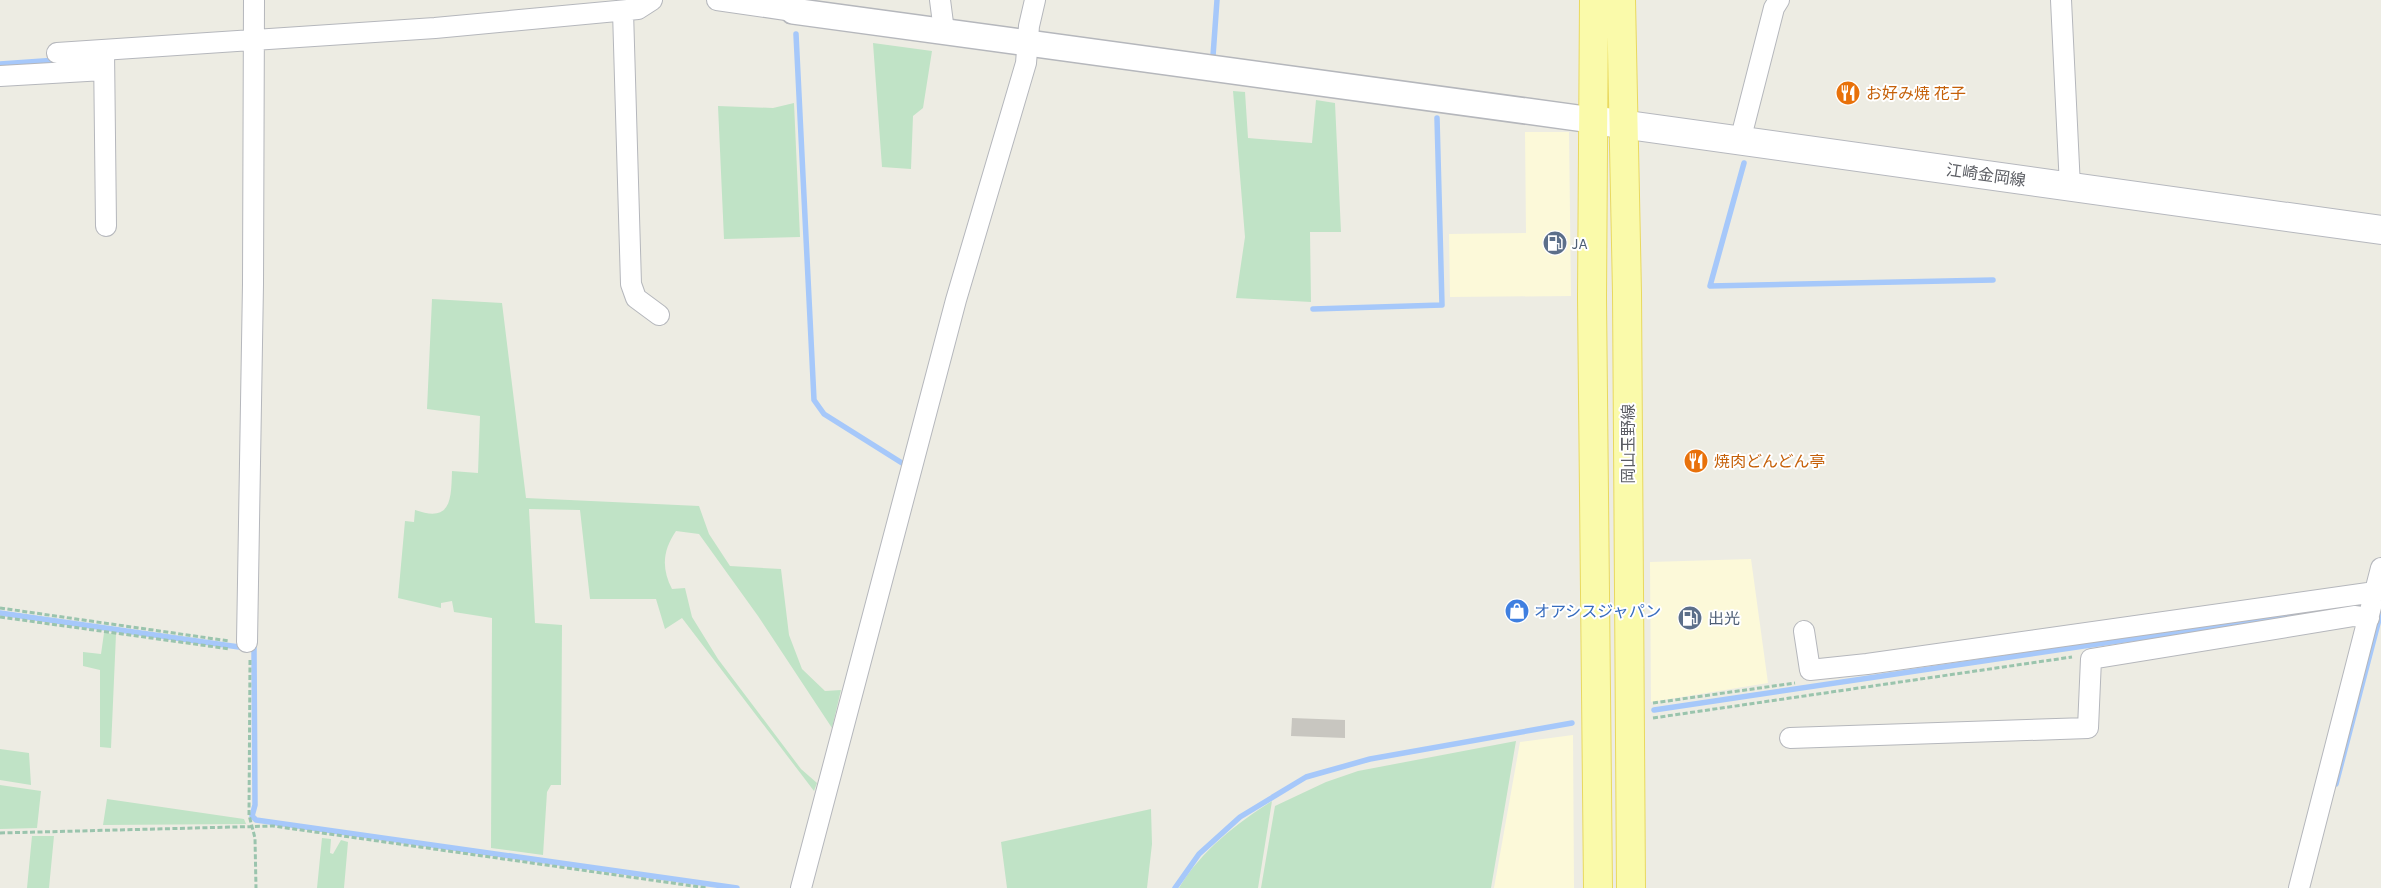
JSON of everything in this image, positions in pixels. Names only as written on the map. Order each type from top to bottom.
[{"type":"main road","points":[[1594,0],[1592,120],[1598,888]]},
{"type":"main road","name":"岡山玉野線","points":[[1621,0],[1627,313],[1631,888]]},
{"type":"main road","name":"江崎金岡線","points":[[1592,120],[2381,230]]},
{"type":"street","points":[[248,647],[254,0]]},
{"type":"street","points":[[58,53],[523,21],[638,9],[652,0]]},
{"type":"street","points":[[717,0],[793,5],[944,31],[1592,120]]},
{"type":"street","points":[[940,0],[944,31]]},
{"type":"street","points":[[801,888],[956,300],[1026,64],[1028,26],[1035,0]]},
{"type":"street","points":[[1740,141],[1774,8],[1779,0]]},
{"type":"street","points":[[2061,0],[2070,187]]},
{"type":"street","points":[[623,11],[630,284],[636,298],[659,315]]},
{"type":"street","points":[[104,50],[106,226]]},
{"type":"street","points":[[0,76],[104,70]]},
{"type":"street","points":[[2299,888],[2381,568]]},
{"type":"street","points":[[1804,631],[1810,670],[2372,604]]},
{"type":"street","points":[[1790,738],[2088,728],[2091,659],[2354,616],[2372,604]]},
{"type":"path","points":[[0,608],[248,647]]},
{"type":"path","points":[[0,617],[248,647]]},
{"type":"path","points":[[248,647],[249,816],[255,838],[256,888]]},
{"type":"path","points":[[1647,719],[2083,656],[2091,659]]},
{"type":"path","points":[[1647,704],[1805,682]]},
{"type":"path","points":[[0,833],[273,826],[707,888]]},
{"type":"shaded area","points":[[1525,132],[1569,132],[1571,296],[1450,297],[1449,234],[1526,233]]},
{"type":"shaded area","points":[[1751,559],[1768,683],[1651,702],[1650,562]]},
{"type":"shaded area","points":[[1573,735],[1574,888],[1494,888],[1520,742]]},
{"type":"green space","points":[[873,43],[932,51],[923,108],[913,116],[911,169],[882,167]]},
{"type":"green space","points":[[1233,91],[1245,92],[1248,138],[1312,143],[1316,100],[1335,103],[1341,232],[1310,232],[1311,302],[1236,298],[1245,237]]},
{"type":"green space","points":[[794,103],[800,237],[724,239],[718,106],[773,108]]},
{"type":"green space","points":[[432,299],[502,303],[526,498],[699,506],[709,534],[730,566],[781,569],[789,635],[802,669],[825,691],[841,690],[832,728],[758,616],[699,534],[676,531],[668,545],[665,559],[666,574],[672,589],[685,588],[692,617],[718,659],[801,769],[817,783],[814,791],[682,618],[665,629],[656,599],[590,599],[580,510],[529,509],[535,623],[562,625],[561,785],[551,785],[547,792],[543,855],[491,848],[492,618],[454,612],[452,601],[441,603],[441,608],[398,598],[405,521],[414,522],[415,510],[427,513],[443,511],[450,499],[452,471],[478,473],[480,416],[427,409]]},
{"type":"green space","points":[[104,633],[116,634],[111,748],[100,747],[100,670],[83,666],[83,652],[101,654]]},
{"type":"green space","points":[[1516,741],[1491,888],[1261,888],[1275,806],[1326,782],[1358,771]]},
{"type":"green space","points":[[0,749],[29,753],[31,785],[0,780]]},
{"type":"green space","points":[[0,785],[41,791],[37,828],[0,829]]},
{"type":"green space","points":[[107,799],[244,819],[246,824],[103,825]]},
{"type":"green space","points":[[1272,801],[1258,888],[1179,888],[1209,850],[1233,828]]},
{"type":"green space","points":[[1151,809],[1152,844],[1147,888],[1007,888],[1001,842]]},
{"type":"green space","points":[[32,836],[54,836],[49,888],[27,888]]},
{"type":"green space","points":[[322,838],[331,839],[330,853],[333,854],[341,840],[348,842],[344,888],[317,888]]},
{"type":"building","points":[[1292,718],[1345,720],[1345,738],[1291,736]]},
{"type":"waterway","points":[[1213,56],[1217,0]]},
{"type":"waterway","points":[[796,34],[814,400],[824,414],[902,463]]},
{"type":"waterway","points":[[0,64],[57,60]]},
{"type":"waterway","points":[[1313,309],[1442,305],[1437,118]]},
{"type":"waterway","points":[[1744,163],[1710,286],[1993,280]]},
{"type":"waterway","points":[[1654,710],[2367,604]]},
{"type":"waterway","points":[[2336,784],[2381,612]]},
{"type":"waterway","points":[[0,613],[239,647]]},
{"type":"waterway","points":[[251,648],[254,648],[255,805],[252,816],[256,820],[737,888]]},
{"type":"waterway","points":[[1175,888],[1199,854],[1240,817],[1306,777],[1370,759],[1572,723]]},
{"type":"place","name":"お好み焼 花子","points":[[1848,93]]},
{"type":"place","name":"JA","points":[[1555,243]]},
{"type":"place","name":"焼肉どんどん亭","points":[[1696,461]]},
{"type":"place","name":"オアシスジャパン","points":[[1517,611]]},
{"type":"place","name":"出光","points":[[1690,618]]}]
